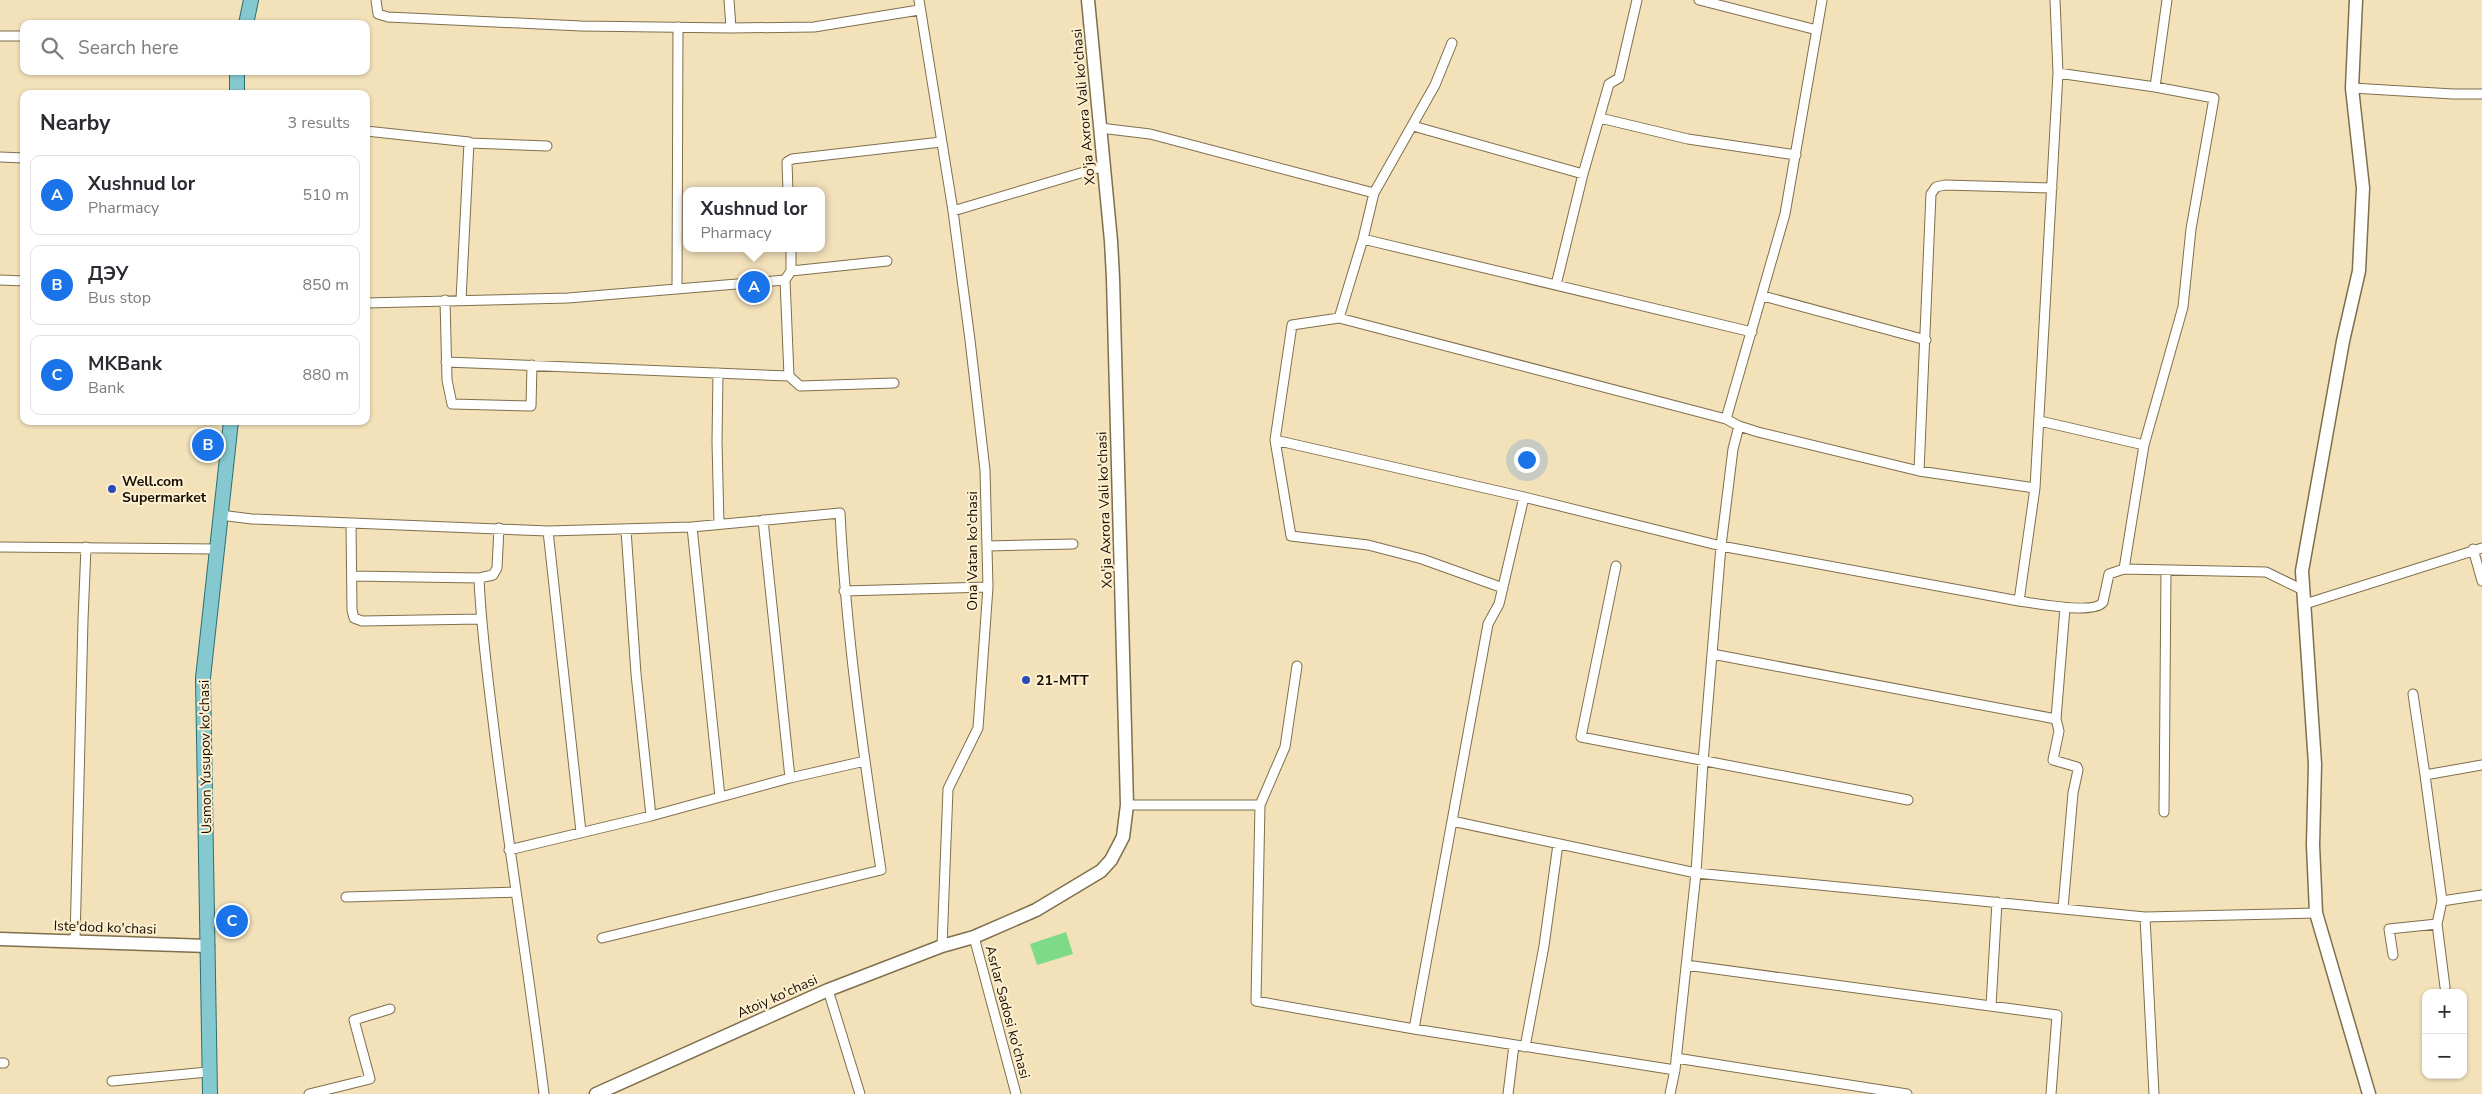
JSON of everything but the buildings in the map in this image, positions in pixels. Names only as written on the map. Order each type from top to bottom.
[{"type":"main road","points":[[247,20],[251,0]]},
{"type":"main road","points":[[237,75],[237,90]]},
{"type":"main road","name":"Usmon Yusupov ko'chasi","points":[[210,1094],[208,1072],[208,946],[203,678],[231,425]]},
{"type":"street","points":[[376,0],[378,14],[388,17],[459,22],[731,28],[814,27],[919,10]]},
{"type":"street","points":[[729,0],[731,28]]},
{"type":"street","name":"Ona Vatan ko'chasi","points":[[919,0],[919,10],[953,211],[985,470],[988,587],[978,728],[948,789],[942,946]]},
{"type":"street","name":"Xo'ja Axrora Vali ko'chasi","points":[[974,936],[1036,910],[1100,871],[1111,860],[1123,837],[1127,805],[1113,278],[1088,0]]},
{"type":"street","points":[[1556,285],[1583,174],[1609,84],[1619,78],[1638,0]]},
{"type":"street","points":[[1698,0],[1817,30]]},
{"type":"street","points":[[1726,420],[1785,214],[1822,0]]},
{"type":"street","points":[[2019,601],[2035,488],[2040,421],[2058,73],[2055,0]]},
{"type":"street","points":[[2155,87],[2167,0]]},
{"type":"street","points":[[2356,0],[2352,88],[2363,188],[2359,271],[2343,341],[2302,571],[2302,590],[2305,604],[2315,764],[2313,845],[2316,913],[2369,1094]]},
{"type":"street","points":[[677,289],[678,27]]},
{"type":"street","points":[[0,36],[20,36]]},
{"type":"street","points":[[1339,318],[1363,239],[1374,193],[1435,86],[1452,43]]},
{"type":"street","points":[[2058,73],[2155,87],[2214,98],[2191,229],[2183,307],[2144,445],[2124,569]]},
{"type":"street","points":[[2352,88],[2482,94]]},
{"type":"street","points":[[1600,118],[1688,139],[1796,155]]},
{"type":"street","points":[[1413,126],[1583,174]]},
{"type":"street","points":[[1100,128],[1150,134],[1374,193]]},
{"type":"street","points":[[370,131],[469,143],[547,146]]},
{"type":"street","points":[[788,187],[787,162],[792,158],[941,142]]},
{"type":"street","points":[[461,300],[469,143]]},
{"type":"street","points":[[0,158],[20,158]]},
{"type":"street","points":[[953,211],[1104,166]]},
{"type":"street","points":[[1919,471],[1931,194],[1936,187],[1945,185],[2052,188]]},
{"type":"street","points":[[1363,239],[1648,305],[1752,332]]},
{"type":"street","points":[[789,376],[785,280],[791,271],[791,252]]},
{"type":"street","points":[[791,271],[887,261]]},
{"type":"street","points":[[0,280],[20,280]]},
{"type":"street","points":[[370,303],[568,298],[785,280]]},
{"type":"street","points":[[1762,296],[1926,340]]},
{"type":"street","points":[[445,300],[446,362],[449,394],[452,404],[530,406],[532,365]]},
{"type":"street","points":[[1503,588],[1422,559],[1368,545],[1291,536],[1275,440],[1292,325],[1339,318],[1726,420],[1739,426],[1919,471],[2035,488]]},
{"type":"street","points":[[446,362],[789,376],[800,386],[894,384]]},
{"type":"street","points":[[718,373],[719,524]]},
{"type":"street","points":[[2040,421],[2144,445]]},
{"type":"street","points":[[1670,1094],[1675,1070],[1696,873],[1702,762],[1721,546],[1733,449],[1739,426]]},
{"type":"street","points":[[1275,440],[1524,497],[1721,546],[2066,608],[2101,606],[2109,574],[2124,569],[2266,572],[2302,590]]},
{"type":"street","points":[[1414,1029],[1488,624],[1499,604],[1524,497]]},
{"type":"street","points":[[220,515],[352,523],[548,531],[692,527],[840,513],[844,591],[865,762],[881,870],[602,938]]},
{"type":"street","points":[[764,520],[790,778]]},
{"type":"street","points":[[352,523],[352,610],[354,618],[362,620],[481,620]]},
{"type":"street","points":[[692,527],[720,797]]},
{"type":"street","points":[[352,576],[479,578],[493,575],[497,568],[499,528]]},
{"type":"street","points":[[626,530],[636,674],[652,816]]},
{"type":"street","points":[[548,531],[581,832]]},
{"type":"street","points":[[987,546],[1073,544]]},
{"type":"street","points":[[0,547],[217,549]]},
{"type":"street","points":[[75,941],[82,620],[86,547]]},
{"type":"street","points":[[2305,604],[2477,548],[2482,581]]},
{"type":"street","points":[[1616,566],[1581,736],[1702,762],[1908,800]]},
{"type":"street","points":[[2164,812],[2166,570]]},
{"type":"street","points":[[479,578],[481,620],[509,850],[533,1000],[544,1094]]},
{"type":"street","points":[[844,591],[988,587]]},
{"type":"street","points":[[2063,908],[2073,793],[2078,770],[2077,767],[2053,760],[2059,731],[2056,719],[2066,608]]},
{"type":"street","points":[[1712,654],[2056,719]]},
{"type":"street","points":[[1297,666],[1285,747],[1260,804],[1256,1001],[1414,1029],[1675,1070]]},
{"type":"street","points":[[2413,694],[2442,901],[2437,924],[2445,987]]},
{"type":"street","points":[[509,850],[652,816],[790,778],[865,762]]},
{"type":"street","points":[[2425,775],[2482,765]]},
{"type":"street","points":[[1127,805],[1260,804]]},
{"type":"street","points":[[1452,821],[1696,873],[2145,916],[2316,913]]},
{"type":"street","points":[[1525,1047],[1544,946],[1558,844]]},
{"type":"street","points":[[346,897],[515,892]]},
{"type":"street","points":[[2442,901],[2482,895]]},
{"type":"street","points":[[1991,1006],[1997,902]]},
{"type":"street","points":[[2145,916],[2154,1094]]},
{"type":"street","points":[[2393,955],[2389,929],[2437,924]]},
{"type":"street","name":"Atoiy ko'chasi","points":[[596,1094],[828,990],[942,946],[974,936]]},
{"type":"street","name":"Asrlar Sadosi ko'chasi","points":[[974,936],[1016,1094]]},
{"type":"street","name":"Iste'dod ko'chasi","points":[[0,939],[208,946]]},
{"type":"street","points":[[1686,965],[2057,1015],[2051,1094]]},
{"type":"street","points":[[828,990],[860,1094]]},
{"type":"street","points":[[309,1094],[370,1079],[354,1020],[390,1009]]},
{"type":"street","points":[[1508,1094],[1514,1045]]},
{"type":"street","points":[[1676,1058],[1907,1094]]},
{"type":"street","points":[[112,1081],[208,1072]]},
{"type":"green space","points":[[1066,932],[1073,954],[1037,965],[1030,944]]},
{"type":"place","name":"Xushnud lor","points":[[754,287]]},
{"type":"place","name":"ДЭУ","points":[[208,445]]},
{"type":"place","name":"Well.com Supermarket","points":[[112,489]]},
{"type":"place","name":"21-MTT","points":[[1026,680]]},
{"type":"place","name":"MKBank","points":[[232,921]]}]
